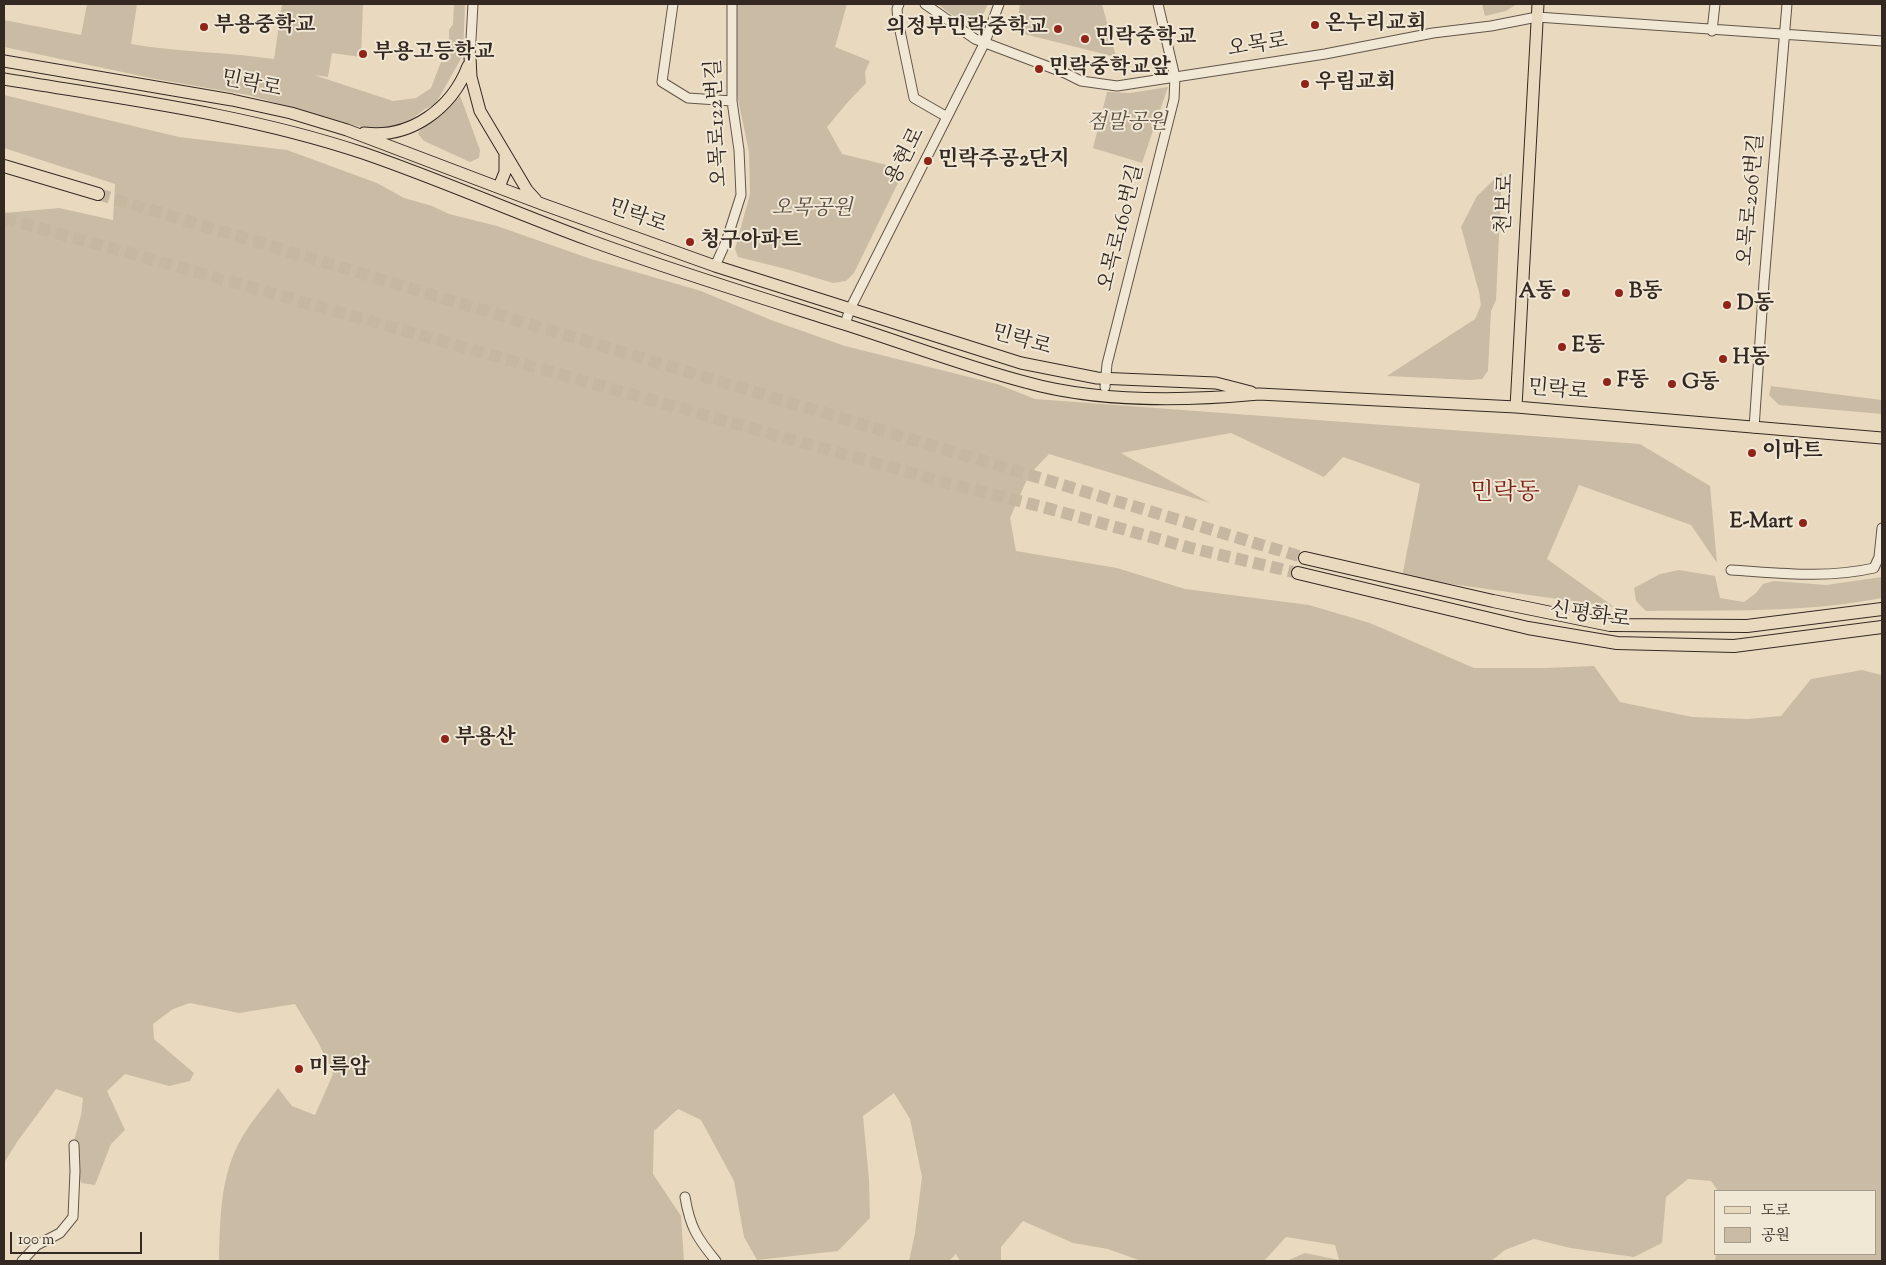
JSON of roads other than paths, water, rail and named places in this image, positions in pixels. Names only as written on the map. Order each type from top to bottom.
[{"type":"highway","points":[[4,166],[98,194]]},
{"type":"highway","name":"신평화로","points":[[1305,558],[1493,601],[1610,624],[1747,626],[1882,609]]},
{"type":"highway","name":"신평화로","points":[[1298,573],[1528,628],[1617,643],[1734,646],[1882,627]]},
{"type":"main road","name":"천보로","points":[[1516,407],[1538,4]]},
{"type":"main road","points":[[347,130],[369,133],[395,132],[427,118],[453,96],[464,76],[470,57]]},
{"type":"main road","points":[[470,57],[471,77],[480,111],[527,190],[542,204]]},
{"type":"main road","name":"민락로","points":[[4,61],[232,100],[291,113],[347,130],[542,204],[716,266],[1021,364],[1096,378],[1216,383],[1260,394]]},
{"type":"main road","name":"민락로","points":[[4,79],[234,117],[328,142],[365,154],[588,240],[685,274],[1027,383],[1084,393],[1141,398],[1218,398],[1260,394],[1516,407],[1882,438]]},
{"type":"main road","points":[[499,187],[505,172],[505,154]]},
{"type":"street","points":[[470,57],[473,4]]},
{"type":"street","points":[[673,4],[662,82],[688,98],[732,101]]},
{"type":"street","name":"오목로122번길","points":[[716,266],[741,195],[739,150],[732,101],[732,4]]},
{"type":"street","points":[[898,4],[898,21],[914,98],[947,117]]},
{"type":"street","name":"오목로","points":[[925,4],[968,34],[985,42],[1081,81],[1117,86],[1325,54],[1432,33],[1491,26],[1537,17],[1882,42]]},
{"type":"street","name":"용현로","points":[[844,324],[985,42],[999,4]]},
{"type":"street","name":"오목로160번길","points":[[1104,388],[1107,364],[1174,99],[1175,78],[1158,4]]},
{"type":"street","points":[[1712,30],[1716,4]]},
{"type":"street","name":"오목로206번길","points":[[1754,428],[1764,272],[1787,4]]},
{"type":"street","points":[[1736,571],[1818,575],[1857,572],[1874,568],[1878,557],[1882,528]]},
{"type":"street","points":[[22,1261],[38,1245],[60,1233],[73,1217],[74,1145]]},
{"type":"street","points":[[685,1197],[688,1216],[697,1238],[716,1261]]},
{"type":"tunnel","points":[[98,194],[1305,558]]},
{"type":"tunnel","points":[[4,218],[943,482],[1043,507],[1191,548],[1298,573]]},
{"type":"place","name":"온누리교회","points":[[1315,25]]},
{"type":"place","name":"부용중학교","points":[[204,27]]},
{"type":"place","name":"의정부민락중학교","points":[[1058,29]]},
{"type":"place","name":"민락중학교","points":[[1085,39]]},
{"type":"place","name":"부용고등학교","points":[[363,54]]},
{"type":"place","name":"민락중학교앞","points":[[1039,69]]},
{"type":"place","name":"우림교회","points":[[1305,84]]},
{"type":"place","name":"민락주공2단지","points":[[928,161]]},
{"type":"place","name":"청구아파트","points":[[690,242]]},
{"type":"place","name":"A동","points":[[1566,293]]},
{"type":"place","name":"B동","points":[[1619,293]]},
{"type":"place","name":"D동","points":[[1727,305]]},
{"type":"place","name":"E동","points":[[1562,347]]},
{"type":"place","name":"H동","points":[[1723,359]]},
{"type":"place","name":"F동","points":[[1607,382]]},
{"type":"place","name":"G동","points":[[1672,384]]},
{"type":"place","name":"이마트","points":[[1752,453]]},
{"type":"place","name":"E-Mart","points":[[1803,523]]},
{"type":"place","name":"부용산","points":[[445,739]]},
{"type":"place","name":"미륵암","points":[[299,1069]]},
{"type":"district","name":"민락동","points":[[1505,495]]},
{"type":"park label","name":"점말공원","points":[[1127,124]]},
{"type":"park label","name":"오목공원","points":[[812,210]]}]
